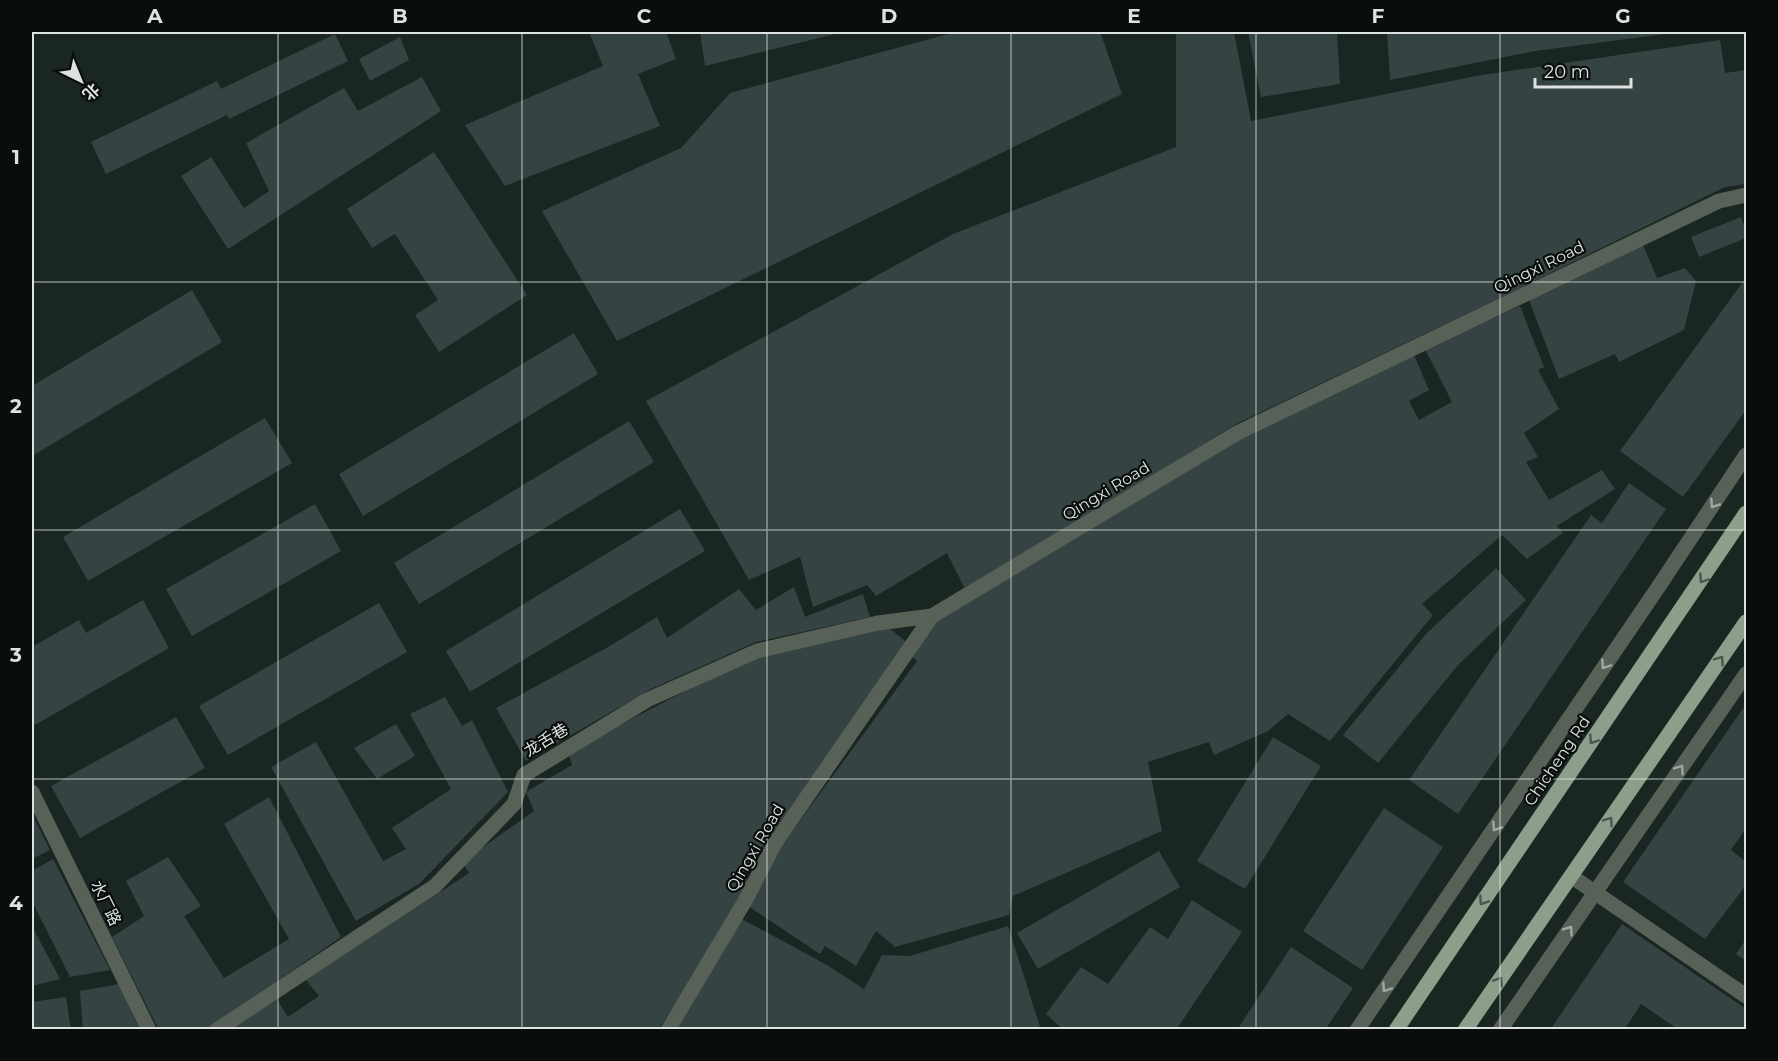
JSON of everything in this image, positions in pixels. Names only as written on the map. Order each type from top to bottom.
[{"type":"main road","name":"Chicheng Rd","points":[[1396,1029],[1746,513]]},
{"type":"main road","points":[[1466,1029],[1746,622]]},
{"type":"street","name":"Qingxi Road","points":[[668,1029],[745,901],[775,843],[932,616],[1237,433],[1719,201],[1746,195]]},
{"type":"street","points":[[1357,1029],[1746,455]]},
{"type":"street","name":"龙舌巷","points":[[217,1029],[435,886],[514,804],[524,774],[647,700],[757,651],[878,623],[932,616]]},
{"type":"street","points":[[1500,1029],[1746,674]]},
{"type":"street","name":"水厂路","points":[[32,792],[149,1029]]},
{"type":"street","points":[[1571,876],[1746,996]]},
{"type":"building","points":[[589,32],[666,32],[676,59],[638,74],[660,126],[505,186],[465,125],[603,66]]},
{"type":"building","points":[[700,32],[843,32],[705,66]]},
{"type":"building","points":[[956,32],[1100,32],[1122,94],[617,341],[542,211],[681,148],[730,93]]},
{"type":"building","points":[[1176,32],[1234,32],[1251,121],[1476,76],[1720,40],[1725,73],[1746,70],[1746,184],[1725,187],[1236,424],[966,591],[947,553],[876,596],[867,585],[813,607],[800,557],[749,580],[646,401],[953,234],[1176,147]]},
{"type":"building","points":[[1248,32],[1353,32],[1337,34],[1340,84],[1261,97]]},
{"type":"building","points":[[1387,32],[1673,33],[1535,51],[1390,80]]},
{"type":"building","points":[[335,34],[348,61],[229,119],[227,115],[106,174],[91,142],[217,81],[221,89]]},
{"type":"building","points":[[400,37],[409,60],[370,81],[359,59]]},
{"type":"building","points":[[422,77],[441,111],[228,249],[181,176],[211,157],[244,208],[269,191],[246,143],[344,88],[358,111]]},
{"type":"building","points":[[434,152],[527,295],[439,352],[415,315],[438,300],[395,234],[372,248],[347,209]]},
{"type":"building","points":[[1741,217],[1746,238],[1699,257],[1691,237]]},
{"type":"building","points":[[1643,245],[1657,278],[1685,268],[1696,281],[1684,330],[1619,362],[1615,354],[1559,379],[1529,300]]},
{"type":"building","points":[[1745,279],[1746,410],[1683,497],[1620,451]]},
{"type":"building","points":[[192,290],[222,342],[32,456],[32,386]]},
{"type":"building","points":[[1520,306],[1544,367],[1538,370],[1559,409],[1524,433],[1538,457],[1526,462],[1549,500],[1602,470],[1615,489],[1557,526],[1563,533],[1527,559],[1502,535],[1422,604],[1433,615],[1330,741],[1288,714],[1268,731],[1214,755],[1209,742],[1148,762],[1162,831],[1013,896],[1009,915],[895,947],[876,931],[856,966],[825,946],[820,954],[748,906],[769,863],[917,661],[911,656],[930,625],[1223,446],[1413,353],[1429,390],[1409,401],[1419,420],[1452,402],[1425,349]]},
{"type":"building","points":[[574,333],[598,374],[363,516],[339,474]]},
{"type":"building","points":[[265,418],[292,463],[88,581],[63,537]]},
{"type":"building","points":[[629,421],[654,462],[419,604],[394,563]]},
{"type":"building","points":[[1629,483],[1666,509],[1458,814],[1409,780],[1591,515],[1602,523]]},
{"type":"building","points":[[315,504],[341,551],[192,636],[166,589]]},
{"type":"building","points":[[680,509],[705,551],[470,692],[446,651]]},
{"type":"building","points":[[1496,568],[1526,600],[1458,665],[1378,763],[1343,735],[1426,634]]},
{"type":"building","points":[[794,587],[805,617],[863,594],[870,617],[756,642],[651,689],[526,761],[496,708],[608,647],[657,617],[667,638],[739,589],[756,610]]},
{"type":"building","points":[[143,600],[169,648],[35,725],[32,719],[32,647],[79,620],[86,633]]},
{"type":"building","points":[[379,603],[407,652],[228,755],[199,706]]},
{"type":"building","points":[[889,628],[909,644],[742,875],[751,882],[730,921],[658,1030],[226,1030],[276,998],[288,1017],[319,996],[306,980],[469,873],[462,862],[534,811],[526,792],[572,765],[568,752],[734,666],[771,654]]},
{"type":"building","points":[[445,697],[462,726],[472,720],[508,792],[419,884],[356,921],[271,767],[316,742],[383,861],[406,849],[392,828],[451,789],[410,714]]},
{"type":"building","points":[[1746,704],[1746,828],[1731,850],[1746,862],[1746,885],[1705,939],[1623,882]]},
{"type":"building","points":[[176,717],[205,768],[80,838],[51,786]]},
{"type":"building","points":[[396,724],[415,756],[377,779],[354,748]]},
{"type":"building","points":[[1273,737],[1321,766],[1245,889],[1197,861]]},
{"type":"building","points":[[269,797],[341,937],[206,1030],[159,1030],[112,937],[144,916],[126,881],[168,857],[201,906],[184,916],[224,978],[289,939],[224,824]]},
{"type":"building","points":[[1384,808],[1443,847],[1362,970],[1303,931]]},
{"type":"building","points":[[32,814],[50,850],[32,859]]},
{"type":"building","points":[[1159,851],[1180,887],[1038,969],[1017,933]]},
{"type":"building","points":[[53,859],[110,970],[70,977],[32,901],[32,871]]},
{"type":"building","points":[[1192,900],[1242,932],[1176,1030],[1064,1030],[1046,1014],[1081,967],[1108,984],[1150,927],[1168,939]]},
{"type":"building","points":[[742,919],[827,965],[864,989],[882,955],[910,956],[1008,926],[1041,1030],[675,1030]]},
{"type":"building","points":[[1622,924],[1746,1009],[1746,1030],[1679,1030],[1641,1004],[1624,1030],[1550,1030]]},
{"type":"building","points":[[32,926],[60,979],[32,986]]},
{"type":"building","points":[[1746,939],[1746,961],[1736,954]]},
{"type":"building","points":[[1291,947],[1353,988],[1325,1030],[1237,1030]]},
{"type":"building","points":[[119,984],[140,1030],[83,1030],[80,991]]},
{"type":"building","points":[[66,997],[71,1030],[32,1030],[32,1002]]}]
